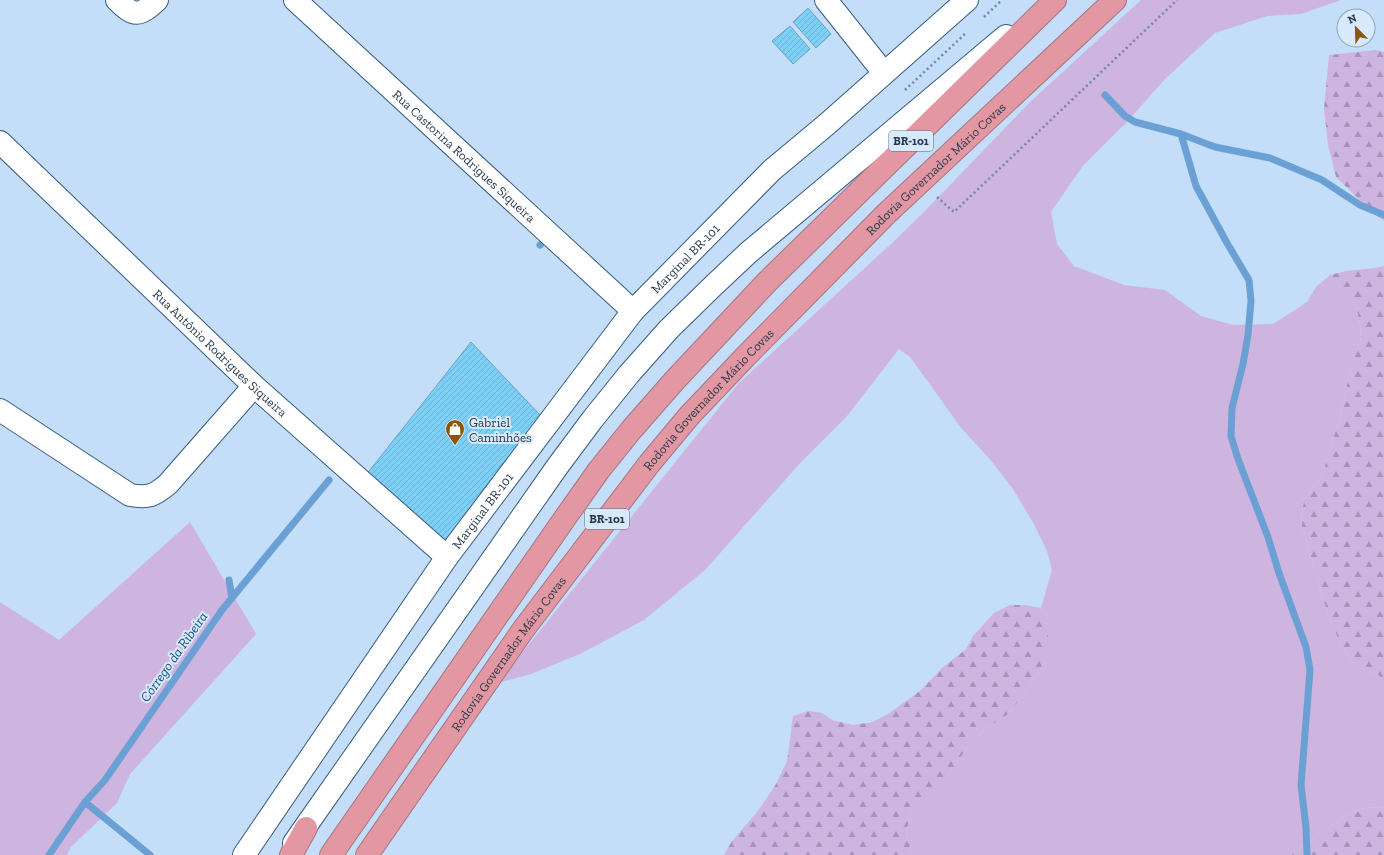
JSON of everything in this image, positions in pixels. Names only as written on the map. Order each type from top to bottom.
[{"type":"highway","name":"BR-101","points":[[331,855],[565,518],[599,470],[632,428],[767,282],[1055,0]]},
{"type":"highway","name":"Rodovia Governador Mário Covas","points":[[366,855],[523,630],[649,464],[689,416],[886,214],[1115,0]]},
{"type":"highway","points":[[291,855],[306,828]]},
{"type":"street","points":[[117,0],[131,12],[137,13],[143,11],[157,0]]},
{"type":"street","name":"Rua Castorina Rodrigues Siqueira","points":[[295,0],[633,311]]},
{"type":"street","points":[[826,0],[884,73]]},
{"type":"street","name":"Marginal BR-101","points":[[244,855],[447,557],[633,311],[772,170],[826,125],[967,0]]},
{"type":"street","points":[[285,855],[306,828],[557,467],[625,380],[669,329],[748,253],[1048,0]]},
{"type":"street","name":"Rua Antônio Rodrigues Siqueira","points":[[0,142],[254,386],[447,557]]},
{"type":"street","points":[[0,410],[130,495],[144,498],[158,493],[168,484],[254,386]]},
{"type":"path","points":[[979,21],[1002,0]]},
{"type":"path","points":[[954,212],[1178,0]]},
{"type":"path","points":[[904,90],[968,32]]},
{"type":"green space","points":[[1141,0],[1341,0],[1301,14],[1267,16],[1215,33],[1165,79],[1126,123],[1082,167],[1051,212],[1057,244],[1074,266],[1124,285],[1165,290],[1201,316],[1233,325],[1273,324],[1307,302],[1316,287],[1330,275],[1355,302],[1360,324],[1361,337],[1351,367],[1340,416],[1323,473],[1304,500],[1301,522],[1328,615],[1341,645],[1357,667],[1375,673],[1384,679],[1384,807],[1364,808],[1347,815],[1291,855],[913,855],[906,833],[911,813],[930,797],[970,744],[984,730],[1008,714],[1040,672],[1048,618],[1041,608],[1052,570],[1047,551],[1034,524],[1013,489],[988,457],[962,429],[910,357],[899,349],[847,416],[801,462],[705,570],[644,620],[582,653],[531,674],[498,683],[738,384],[891,244],[1028,104]]},
{"type":"green space","points":[[1376,50],[1384,52],[1384,221],[1372,212],[1336,177],[1328,145],[1324,109],[1329,55]]},
{"type":"green space","points":[[1384,266],[1384,679],[1375,673],[1357,667],[1341,645],[1328,615],[1301,522],[1304,500],[1323,473],[1340,416],[1351,367],[1361,337],[1360,324],[1355,302],[1330,275],[1346,271]]},
{"type":"green space","points":[[190,522],[256,634],[130,774],[117,803],[71,847],[67,855],[0,855],[0,602],[59,640]]},
{"type":"green space","points":[[1010,605],[1025,605],[1041,608],[1048,618],[1048,641],[1040,672],[1008,714],[984,730],[970,744],[930,797],[911,813],[906,833],[913,855],[724,855],[732,841],[758,811],[776,784],[787,761],[793,716],[809,711],[822,713],[832,720],[853,725],[873,722],[891,712],[921,690],[942,668],[966,649],[973,636],[994,613]]},
{"type":"green space","points":[[1384,807],[1384,855],[1291,855],[1347,815],[1364,808]]},
{"type":"building","points":[[808,8],[831,34],[816,48],[793,22]]},
{"type":"building","points":[[790,26],[810,49],[793,64],[772,41]]},
{"type":"building","name":"Gabriel Caminhões","points":[[471,342],[542,417],[445,547],[366,475]]},
{"type":"waterway","points":[[1105,95],[1125,116],[1135,122],[1181,134],[1215,147],[1270,158],[1322,180],[1360,205],[1384,215]]},
{"type":"waterway","points":[[1181,134],[1196,186],[1249,280],[1251,301],[1248,335],[1243,364],[1232,408],[1231,436],[1306,647],[1310,670],[1301,785],[1306,827],[1307,855]]},
{"type":"waterway","name":"Córrego da Ribeira","points":[[49,855],[85,802],[105,780],[222,610],[329,480]]},
{"type":"waterway","points":[[229,580],[232,598]]},
{"type":"waterway","points":[[85,802],[150,855]]},
{"type":"place","name":"Gabriel Caminhões","points":[[455,446]]}]
